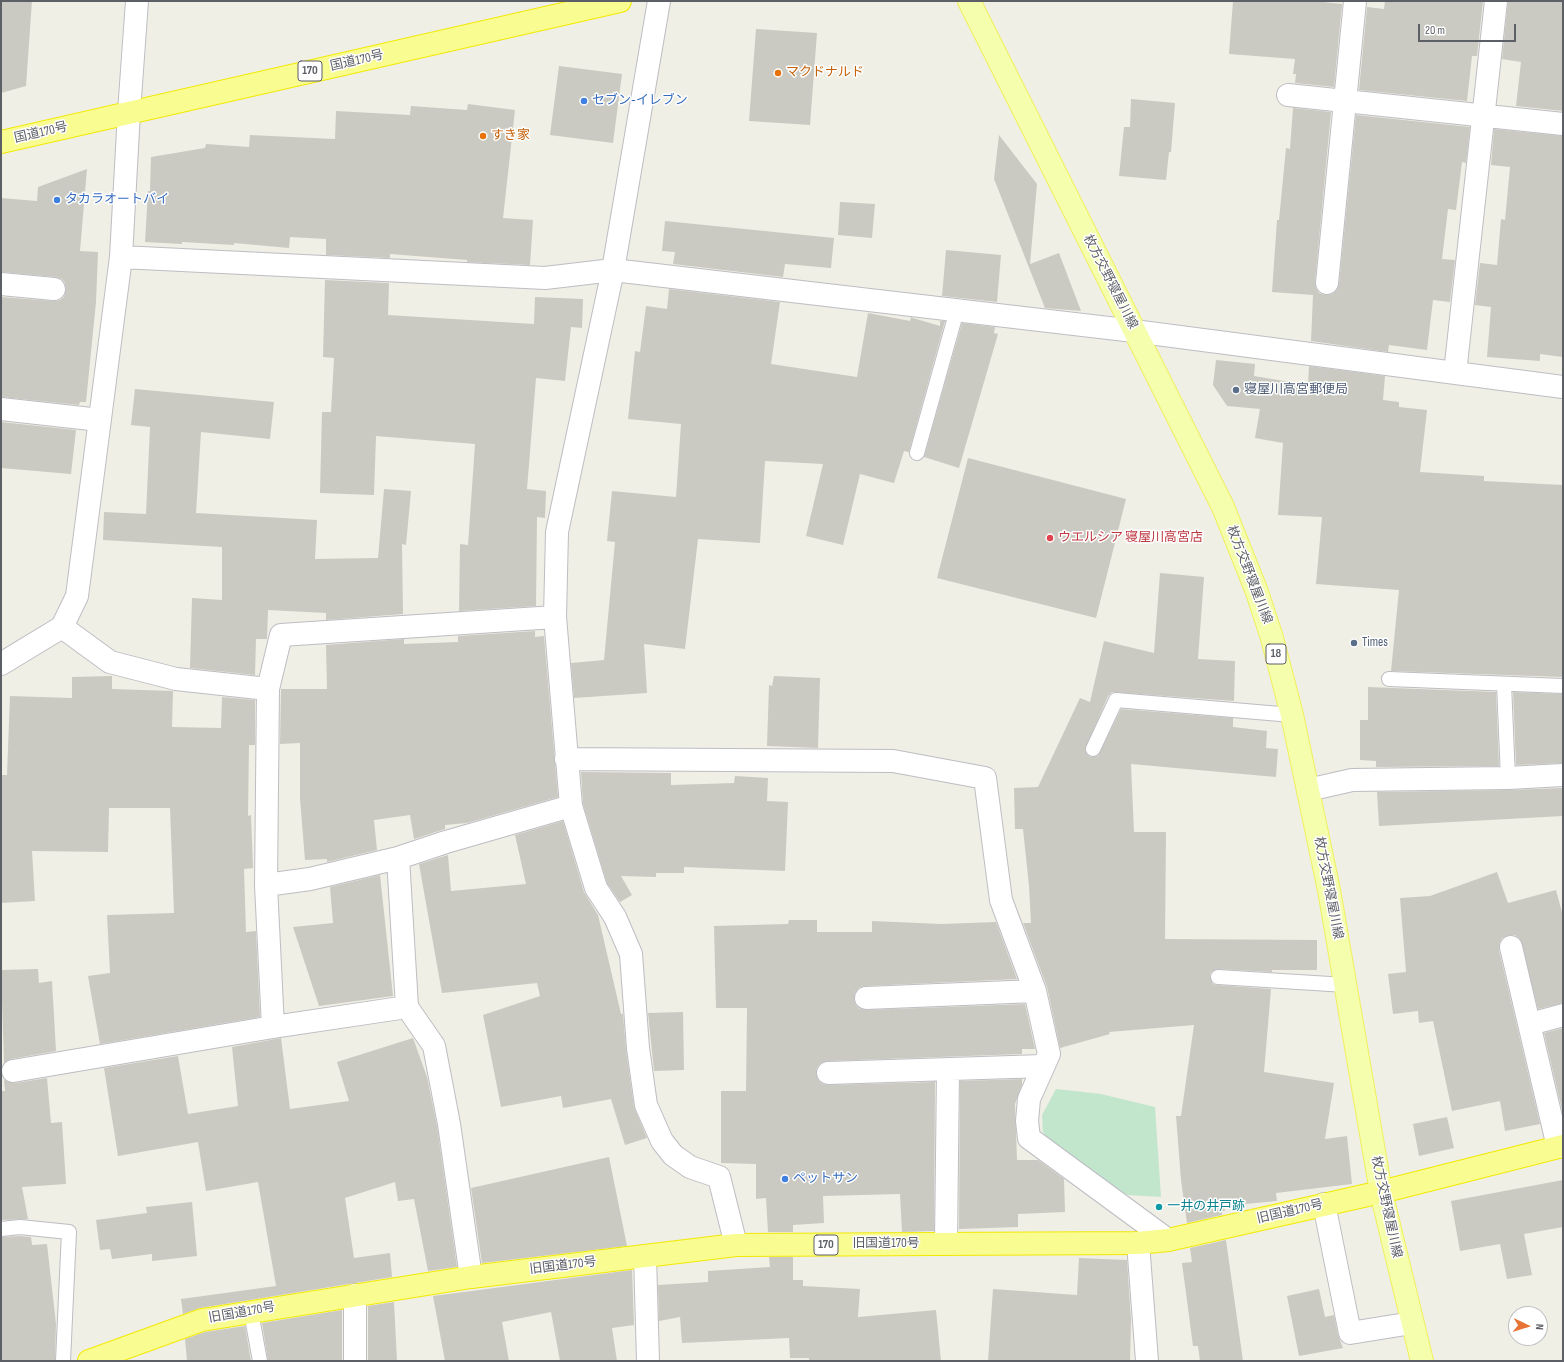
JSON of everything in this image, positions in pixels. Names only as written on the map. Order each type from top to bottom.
[{"type":"highway","name":"国道170号","points":[[1,142],[620,1]]},
{"type":"highway","name":"旧国道170号","points":[[89,1361],[202,1320],[355,1294],[471,1277],[736,1245],[1138,1243],[1168,1240],[1381,1192],[1561,1147]]},
{"type":"main road","name":"枚方交野寝屋川線","points":[[969,1],[1223,507],[1272,638],[1292,715],[1329,890],[1381,1192],[1422,1361]]},
{"type":"street","points":[[1,664],[62,627],[76,596],[122,257],[129,112],[137,1]]},
{"type":"street","points":[[659,1],[613,270],[557,532],[555,617],[571,806],[596,888],[615,917],[631,954],[638,1048],[646,1105],[662,1141],[673,1156],[690,1167],[719,1177],[736,1245]]},
{"type":"street","points":[[1327,283],[1355,1]]},
{"type":"street","points":[[1455,373],[1496,1]]},
{"type":"street","points":[[1288,95],[1483,114],[1563,124]]},
{"type":"street","points":[[122,257],[545,278],[613,270],[1134,331],[1563,387]]},
{"type":"street","points":[[1,284],[54,289]]},
{"type":"street","points":[[1,409],[100,420]]},
{"type":"street","points":[[273,1027],[266,885],[268,689],[281,635],[555,617]]},
{"type":"street","points":[[62,627],[110,662],[176,679],[268,689]]},
{"type":"street","points":[[566,759],[892,761],[986,778],[1001,900],[1035,991],[1049,1054],[1030,1099],[1027,1121],[1029,1138],[1168,1240]]},
{"type":"street","points":[[1308,790],[1352,780],[1508,778],[1563,775]]},
{"type":"street","points":[[266,885],[310,879],[398,858],[446,842],[571,806]]},
{"type":"street","points":[[398,858],[406,1007],[434,1046],[449,1124],[471,1277]]},
{"type":"street","points":[[1511,947],[1561,1147]]},
{"type":"street","points":[[866,998],[1035,991]]},
{"type":"street","points":[[13,1071],[273,1027],[406,1007]]},
{"type":"street","points":[[1530,1024],[1563,1015]]},
{"type":"street","points":[[828,1073],[1043,1066]]},
{"type":"street","points":[[946,1244],[948,1070]]},
{"type":"street","points":[[1324,1204],[1350,1333],[1412,1323]]},
{"type":"street","points":[[1138,1243],[1147,1361]]},
{"type":"street","points":[[645,1256],[648,1361]]},
{"type":"street","points":[[354,1361],[355,1294]]},
{"type":"lane","points":[[917,453],[957,310]]},
{"type":"lane","points":[[1389,679],[1563,686]]},
{"type":"lane","points":[[1504,684],[1508,778]]},
{"type":"lane","points":[[1092,749],[1116,700],[1292,715]]},
{"type":"lane","points":[[1218,977],[1346,985]]},
{"type":"lane","points":[[1,1229],[20,1227],[68,1232],[63,1361]]},
{"type":"lane","points":[[251,1312],[260,1361]]},
{"type":"green space","points":[[1056,1089],[1101,1094],[1155,1107],[1161,1197],[1128,1195],[1107,1185],[1054,1148],[1043,1132],[1042,1115]]},
{"type":"building","points":[[1,1],[32,1],[26,86],[1,93]]},
{"type":"building","points":[[1233,1],[1314,1],[1342,4],[1334,87],[1295,83],[1296,74],[1293,74],[1295,59],[1229,54]]},
{"type":"building","points":[[1385,1],[1483,1],[1477,56],[1472,56],[1467,101],[1359,90],[1367,7],[1384,9]]},
{"type":"building","points":[[1508,1],[1563,2],[1563,111],[1516,106],[1521,62],[1502,59]]},
{"type":"building","points":[[756,29],[817,33],[810,125],[749,121]]},
{"type":"building","points":[[559,66],[622,74],[613,143],[550,135]]},
{"type":"building","points":[[1131,99],[1175,103],[1171,152],[1169,152],[1166,180],[1119,176],[1124,127],[1130,127]]},
{"type":"building","points":[[468,104],[515,110],[503,218],[533,220],[530,265],[467,262],[467,260],[390,254],[390,258],[326,255],[326,239],[290,237],[289,248],[234,243],[234,245],[182,242],[182,244],[145,242],[148,191],[150,191],[151,157],[205,148],[206,144],[249,147],[250,135],[335,139],[336,111],[410,115],[411,106],[467,110]]},
{"type":"building","points":[[1293,108],[1331,112],[1315,282],[1319,293],[1325,295],[1332,294],[1337,290],[1339,284],[1356,115],[1470,127],[1466,163],[1462,162],[1456,210],[1448,209],[1442,259],[1455,260],[1450,302],[1433,300],[1427,350],[1389,345],[1388,352],[1311,341],[1313,295],[1272,292],[1277,220],[1279,220],[1286,148],[1290,149]]},
{"type":"building","points":[[1494,129],[1563,136],[1563,357],[1540,354],[1540,361],[1487,357],[1491,307],[1475,305],[1480,263],[1497,265],[1501,219],[1505,220],[1510,167],[1491,165]]},
{"type":"building","points":[[999,135],[1037,184],[1030,264],[1059,253],[1081,311],[1045,308],[994,179]]},
{"type":"building","points":[[87,169],[80,251],[98,252],[96,302],[86,402],[80,402],[79,405],[1,397],[1,297],[53,301],[60,300],[64,297],[66,290],[65,283],[62,279],[56,277],[1,272],[1,198],[37,201],[38,187]]},
{"type":"building","points":[[840,202],[875,204],[872,238],[838,235]]},
{"type":"building","points":[[665,221],[834,238],[831,268],[785,264],[783,277],[673,264],[675,252],[662,251]]},
{"type":"building","points":[[946,250],[1001,255],[997,302],[942,296]]},
{"type":"building","points":[[325,280],[389,283],[388,315],[534,324],[535,297],[583,299],[582,328],[571,327],[565,381],[536,378],[527,489],[546,491],[545,518],[537,517],[536,606],[459,611],[460,544],[468,545],[475,444],[376,436],[374,495],[320,493],[322,412],[331,412],[334,358],[323,357]]},
{"type":"building","points":[[669,289],[780,302],[771,364],[857,377],[868,313],[910,321],[911,317],[940,326],[940,321],[945,321],[909,452],[904,451],[894,483],[860,474],[843,545],[806,536],[823,464],[765,461],[760,543],[698,539],[685,649],[644,644],[647,693],[574,698],[571,663],[604,660],[615,542],[607,541],[612,491],[676,497],[681,424],[628,419],[635,351],[640,352],[646,306],[667,309]]},
{"type":"building","points":[[962,323],[995,327],[994,333],[998,334],[959,468],[924,457]]},
{"type":"building","points":[[1216,360],[1255,364],[1254,376],[1308,385],[1309,366],[1385,376],[1383,400],[1399,402],[1399,407],[1427,410],[1420,472],[1484,476],[1484,481],[1563,485],[1563,677],[1391,671],[1399,590],[1316,584],[1322,517],[1278,515],[1283,443],[1255,438],[1260,409],[1227,406],[1213,385]]},
{"type":"building","points":[[135,389],[274,402],[270,439],[201,432],[196,513],[317,520],[315,559],[378,558],[384,489],[411,491],[406,545],[402,544],[403,614],[326,620],[326,613],[268,610],[267,639],[256,639],[255,675],[190,668],[192,598],[222,600],[222,547],[103,540],[104,512],[146,514],[150,427],[131,425]]},
{"type":"building","points":[[1,422],[76,430],[71,474],[1,468]]},
{"type":"building","points":[[968,458],[1126,499],[1096,618],[937,578]]},
{"type":"building","points":[[1160,573],[1204,577],[1198,659],[1235,661],[1234,701],[1112,692],[1108,696],[1085,750],[1090,757],[1098,756],[1121,709],[1233,718],[1233,727],[1267,731],[1266,748],[1278,749],[1276,777],[1131,764],[1134,832],[1166,832],[1165,939],[1317,940],[1317,970],[1272,970],[1272,972],[1218,969],[1211,972],[1210,977],[1213,984],[1217,985],[1271,989],[1264,1072],[1334,1083],[1325,1139],[1347,1136],[1352,1184],[1276,1193],[1277,1201],[1224,1206],[1225,1211],[1222,1211],[1222,1215],[1187,1223],[1181,1180],[1176,1116],[1181,1116],[1194,1025],[1109,1032],[1110,1034],[1060,1048],[1047,987],[1023,923],[1031,923],[1029,886],[1023,829],[1015,829],[1014,788],[1038,787],[1080,698],[1090,702],[1104,641],[1154,653]]},
{"type":"building","points":[[535,631],[535,637],[544,636],[558,797],[467,823],[445,825],[445,829],[414,839],[410,815],[374,820],[377,850],[327,862],[327,859],[305,860],[300,799],[300,743],[280,744],[281,689],[327,689],[326,645],[404,639],[404,644],[458,642],[458,636]]},
{"type":"building","points":[[112,676],[112,689],[173,691],[172,727],[221,728],[222,697],[255,700],[255,745],[249,745],[248,816],[251,815],[253,868],[244,869],[246,932],[256,931],[260,1017],[100,1044],[88,976],[110,973],[107,915],[174,913],[170,808],[109,808],[108,852],[32,851],[35,901],[1,903],[1,775],[7,775],[10,696],[72,698],[72,677]]},
{"type":"building","points":[[774,676],[820,678],[818,748],[767,746],[769,685],[772,686]]},
{"type":"building","points":[[1368,687],[1496,692],[1499,766],[1376,767],[1376,761],[1360,760],[1360,720],[1368,720]]},
{"type":"building","points":[[1513,692],[1563,694],[1563,763],[1516,765]]},
{"type":"building","points":[[581,772],[671,773],[671,785],[734,783],[735,776],[768,778],[767,801],[788,802],[785,871],[684,867],[684,873],[656,873],[656,877],[621,876],[632,895],[620,902],[607,883],[583,804]]},
{"type":"building","points":[[1563,788],[1563,816],[1379,826],[1377,792]]},
{"type":"building","points":[[563,821],[584,892],[598,915],[621,1014],[623,1014],[626,1050],[634,1107],[647,1138],[625,1145],[611,1099],[563,1108],[561,1096],[501,1107],[483,1015],[540,996],[537,983],[442,993],[419,864],[448,855],[451,891],[526,884],[515,835]]},
{"type":"building","points":[[1497,872],[1508,903],[1556,890],[1563,916],[1563,1003],[1538,1009],[1520,939],[1515,935],[1509,935],[1502,938],[1499,944],[1499,950],[1540,1124],[1505,1131],[1500,1101],[1452,1111],[1433,1021],[1419,1023],[1418,1011],[1393,1014],[1388,974],[1406,972],[1400,898],[1430,896]]},
{"type":"building","points":[[380,875],[393,996],[319,1006],[293,927],[333,923],[330,887]]},
{"type":"building","points":[[789,920],[817,920],[817,932],[872,932],[872,921],[941,924],[996,922],[1017,979],[865,986],[860,987],[855,992],[854,999],[856,1005],[860,1009],[867,1010],[1025,1004],[1035,1049],[1022,1049],[1022,1054],[828,1061],[821,1063],[817,1067],[816,1073],[818,1080],[822,1084],[828,1085],[935,1082],[934,1231],[902,1232],[900,1194],[823,1196],[824,1223],[793,1225],[793,1232],[768,1232],[766,1198],[756,1199],[756,1164],[721,1163],[721,1091],[746,1091],[747,1008],[716,1008],[714,926],[788,924]]},
{"type":"building","points":[[38,969],[39,983],[52,981],[56,1051],[11,1059],[4,1063],[1,970]]},
{"type":"building","points":[[683,1012],[684,1070],[654,1071],[648,1013]]},
{"type":"building","points":[[1563,1028],[1563,1114],[1544,1033]]},
{"type":"building","points":[[281,1038],[290,1109],[349,1101],[337,1062],[413,1038],[427,1077],[437,1126],[457,1267],[428,1271],[414,1199],[398,1201],[395,1182],[345,1198],[354,1258],[390,1253],[392,1277],[200,1308],[183,1314],[181,1299],[276,1286],[258,1182],[206,1191],[198,1142],[118,1156],[104,1068],[178,1056],[188,1114],[238,1106],[232,1047]]},
{"type":"building","points":[[47,1078],[51,1123],[62,1122],[66,1184],[22,1187],[28,1219],[1,1220],[1,1091],[5,1091],[4,1080],[15,1083]]},
{"type":"building","points":[[1022,1079],[1022,1085],[1015,1104],[1017,1160],[1038,1160],[1064,1179],[1065,1212],[1018,1214],[1018,1227],[959,1229],[960,1081]]},
{"type":"building","points":[[1447,1117],[1454,1148],[1419,1156],[1413,1124]]},
{"type":"building","points":[[609,1157],[627,1246],[482,1263],[471,1188]]},
{"type":"building","points":[[1563,1180],[1563,1227],[1524,1234],[1532,1275],[1507,1279],[1500,1244],[1460,1251],[1451,1201]]},
{"type":"building","points":[[192,1202],[197,1256],[152,1261],[152,1254],[112,1259],[110,1249],[100,1250],[96,1220],[147,1213],[146,1207]]},
{"type":"building","points":[[1,1237],[31,1237],[32,1245],[47,1244],[56,1324],[55,1361],[1,1361]]},
{"type":"building","points":[[1226,1240],[1243,1361],[1200,1361],[1198,1346],[1193,1346],[1182,1263],[1192,1262],[1190,1248]]},
{"type":"building","points":[[769,1257],[793,1257],[793,1280],[803,1280],[803,1286],[860,1289],[858,1317],[936,1310],[941,1361],[809,1361],[809,1358],[790,1358],[789,1338],[682,1343],[680,1317],[659,1321],[658,1285],[708,1282],[708,1271],[770,1267]]},
{"type":"building","points":[[1079,1258],[1127,1260],[1131,1320],[1130,1361],[988,1361],[993,1289],[1077,1295]]},
{"type":"building","points":[[632,1270],[634,1325],[612,1328],[617,1361],[560,1361],[551,1312],[502,1322],[509,1361],[445,1361],[433,1296]]},
{"type":"building","points":[[1319,1289],[1325,1317],[1334,1315],[1338,1335],[1343,1348],[1299,1356],[1287,1296]]},
{"type":"building","points":[[394,1302],[397,1361],[368,1361],[368,1306]]},
{"type":"building","points":[[342,1310],[342,1361],[268,1361],[262,1323]]},
{"type":"building","points":[[245,1326],[251,1361],[187,1361],[185,1339],[205,1332]]},
{"type":"place","name":"マクドナルド","points":[[778,73]]},
{"type":"place","name":"セブン-イレブン","points":[[584,101]]},
{"type":"place","name":"すき家","points":[[483,136]]},
{"type":"place","name":"タカラオートバイ","points":[[57,200]]},
{"type":"place","name":"寝屋川高宮郵便局","points":[[1236,390]]},
{"type":"place","name":"ウエルシア 寝屋川高宮店","points":[[1050,538]]},
{"type":"place","name":"Times","points":[[1354,643]]},
{"type":"place","name":"ペットサン","points":[[785,1179]]},
{"type":"place","name":"一井の井戸跡","points":[[1159,1207]]}]
